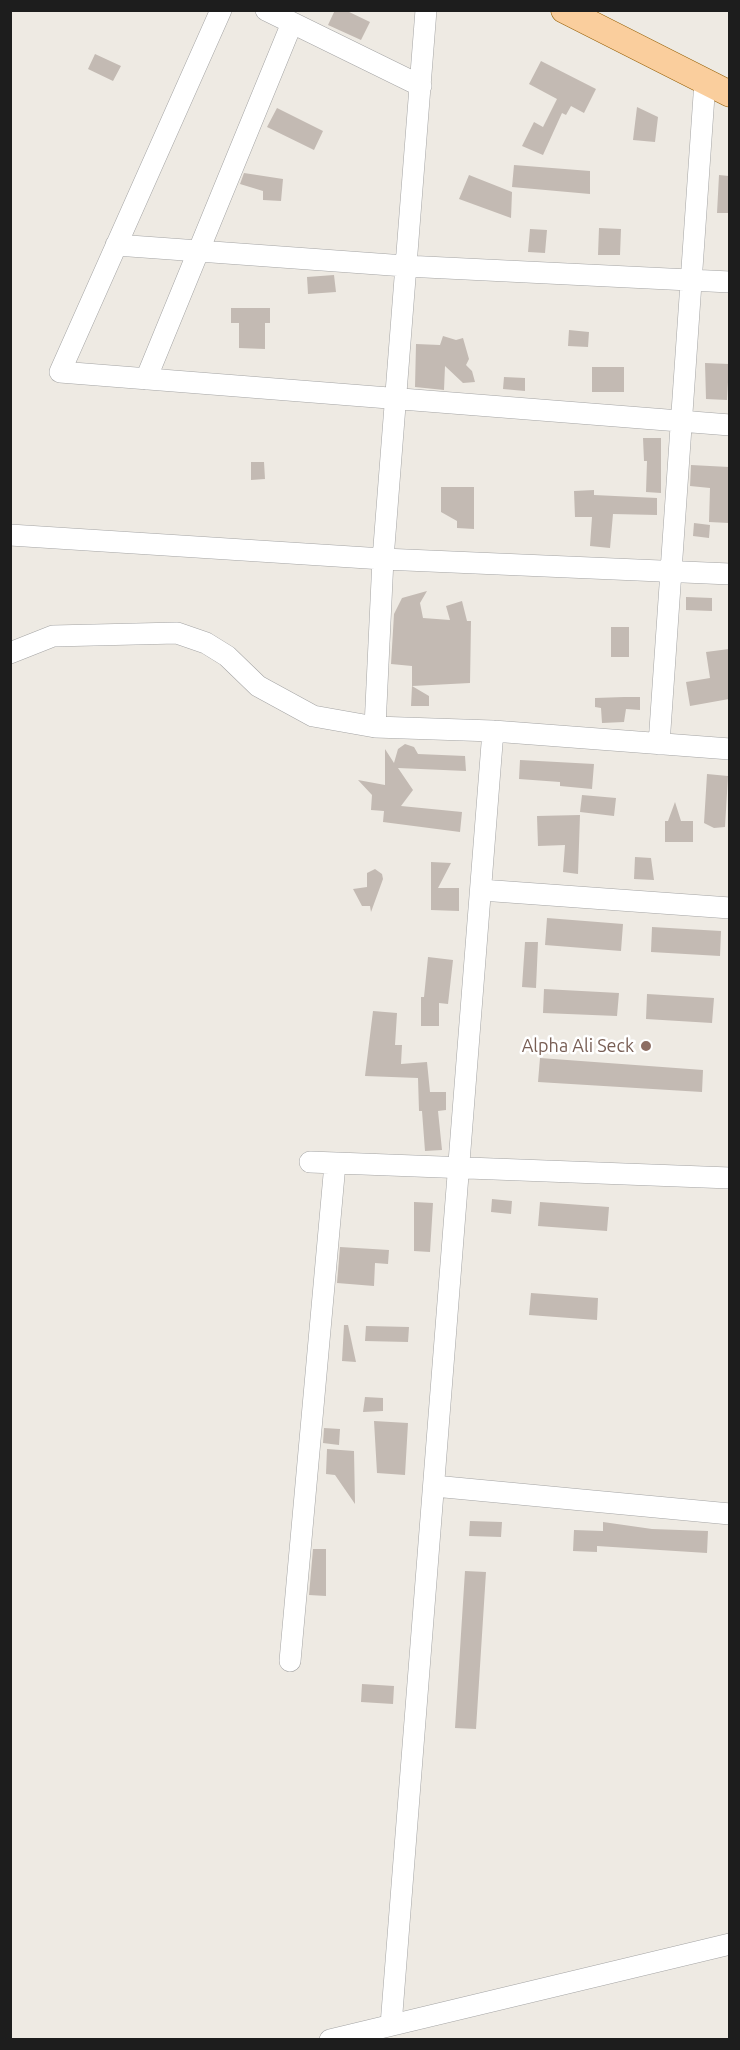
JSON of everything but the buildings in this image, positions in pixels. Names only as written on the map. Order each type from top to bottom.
[{"type":"main road","points":[[564,10],[729,94]]},
{"type":"street","points":[[221,10],[60,372],[729,425]]},
{"type":"street","points":[[266,10],[421,86]]},
{"type":"street","points":[[375,727],[383,559],[426,10]]},
{"type":"street","points":[[146,379],[292,23]]},
{"type":"street","points":[[658,744],[705,81]]},
{"type":"street","points":[[116,245],[405,266],[729,282]]},
{"type":"street","points":[[10,535],[383,559],[729,574]]},
{"type":"street","points":[[10,653],[53,636],[177,633],[206,643],[220,652],[258,686],[313,716],[375,727],[493,731],[729,749]]},
{"type":"street","points":[[391,2025],[493,731]]},
{"type":"street","points":[[481,890],[729,908]]},
{"type":"street","points":[[310,1162],[729,1178]]},
{"type":"street","points":[[290,1661],[335,1164]]},
{"type":"street","points":[[434,1485],[729,1514]]},
{"type":"street","points":[[330,2040],[729,1944]]},
{"type":"place","name":"Alpha Ali Seck","points":[[646,1046]]}]
